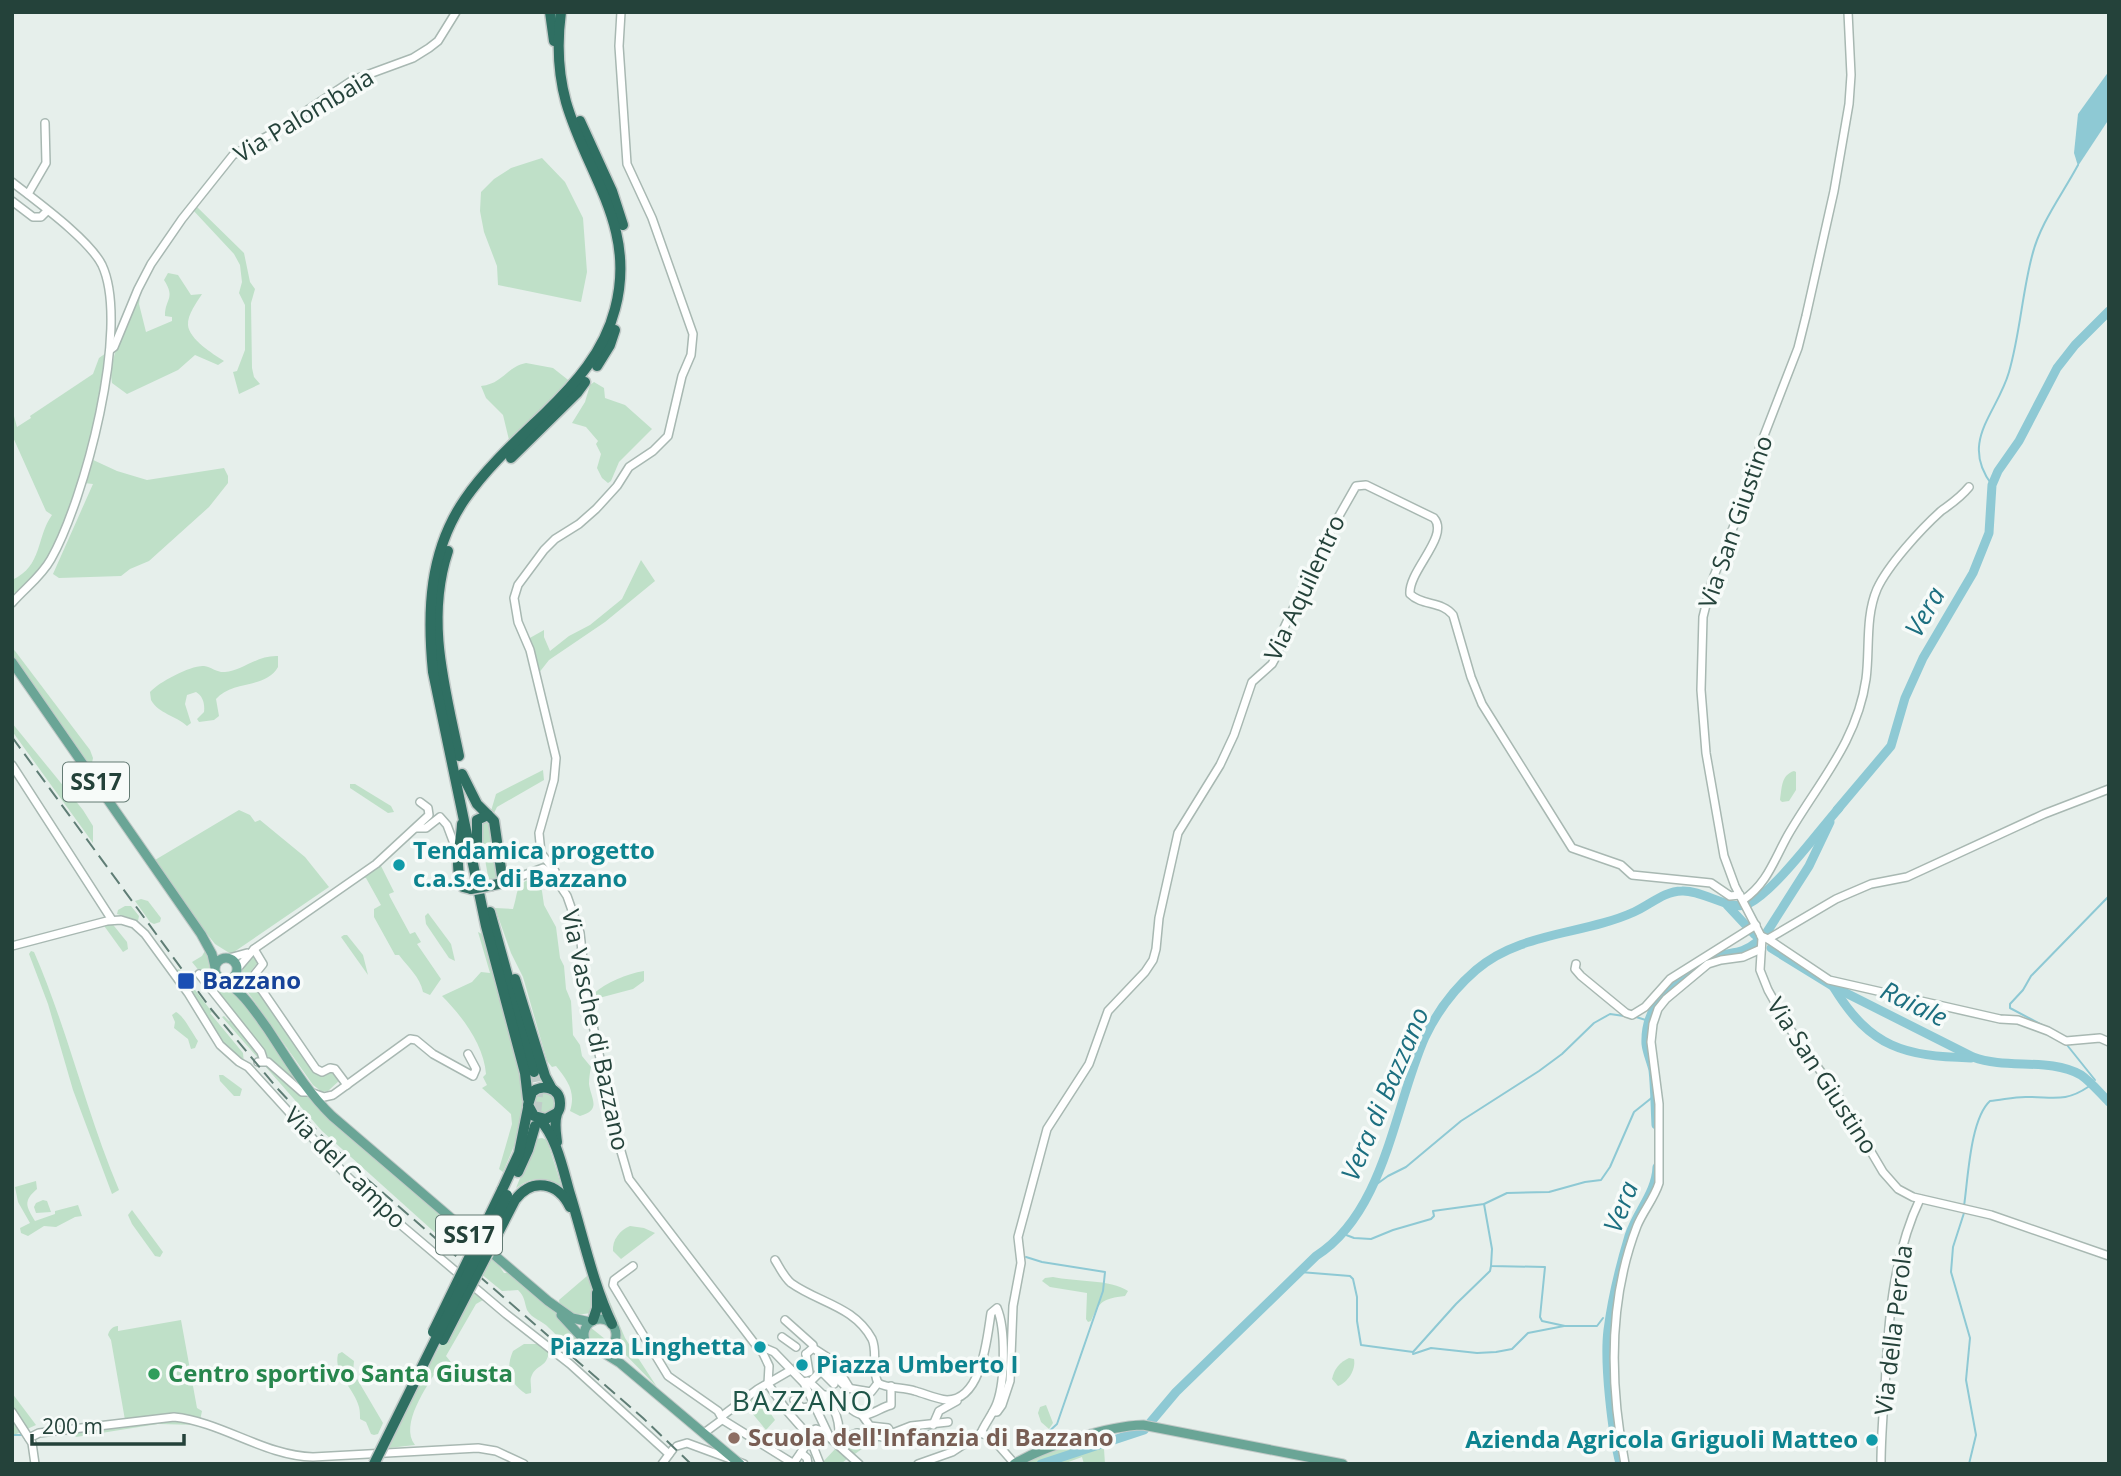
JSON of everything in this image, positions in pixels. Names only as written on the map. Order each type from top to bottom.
[{"type":"highway","points":[[550,12],[572,120],[616,227],[621,258],[615,310],[604,339],[572,387],[491,467],[453,518],[436,565],[430,601],[433,672],[463,811],[545,1076],[560,1100],[556,1132],[561,1162]]},
{"type":"highway","points":[[561,12],[561,75]]},
{"type":"highway","points":[[475,856],[437,635],[438,599],[443,566],[449,547],[472,501],[495,473],[577,393],[594,369],[610,345],[626,292],[628,260],[623,224],[612,191],[579,118],[568,80],[566,40],[569,12]]},
{"type":"highway","points":[[462,774],[474,800],[494,821],[496,831],[486,888],[500,984],[525,1073],[528,1103],[537,1122],[549,1133],[561,1162],[612,1324]]},
{"type":"highway","points":[[463,811],[458,859],[462,885],[466,889],[486,888]]},
{"type":"highway","points":[[475,856],[477,820],[488,815]]},
{"type":"highway","points":[[458,859],[459,854],[464,852],[475,856]]},
{"type":"highway","points":[[486,888],[534,1072]]},
{"type":"highway","points":[[508,1195],[528,1103],[537,1088],[552,1089]]},
{"type":"highway","points":[[537,1122],[549,1119],[557,1113]]},
{"type":"highway","points":[[374,1464],[508,1195],[537,1122]]},
{"type":"highway","points":[[508,1195],[540,1184],[551,1186],[562,1194],[569,1206],[596,1289]]},
{"type":"highway","points":[[591,1321],[598,1306],[592,1266]]},
{"type":"main road","name":"SS17","points":[[12,662],[201,934],[212,954],[215,974],[236,988],[249,1003],[310,1091],[344,1127],[548,1301],[593,1350],[620,1363],[741,1463]]},
{"type":"main road","name":"SS17","points":[[201,934],[234,962],[249,1003]]},
{"type":"main road","points":[[215,967],[220,959],[228,958]]},
{"type":"main road","points":[[223,980],[232,978],[237,970]]},
{"type":"main road","points":[[548,1301],[572,1318],[591,1321],[603,1319],[612,1324],[617,1333],[615,1343],[601,1352]]},
{"type":"main road","points":[[585,1341],[584,1332],[591,1321]]},
{"type":"main road","points":[[615,1343],[623,1360],[667,1403]]},
{"type":"main road","points":[[1014,1464],[1031,1455],[1091,1435],[1123,1427],[1147,1426],[1343,1464]]},
{"type":"street","name":"Via Palombaia","points":[[110,351],[139,287],[158,254],[233,155],[273,133],[353,80],[413,58],[429,48],[444,33],[456,12]]},
{"type":"street","name":"Via Vasche di Bazzano","points":[[621,12],[619,46],[627,164],[652,218],[693,334],[693,345],[681,376],[667,436],[653,451],[628,467],[617,486],[596,509],[544,550],[518,585],[513,598],[518,622],[530,650],[556,758],[554,780],[539,832],[540,849],[555,871],[554,875],[566,896],[580,933],[587,997],[616,1134],[629,1179],[663,1220],[750,1338],[760,1347]]},
{"type":"street","name":"Via San Giustino","points":[[1848,12],[1851,75],[1849,104],[1834,191],[1806,316],[1798,348],[1760,446],[1748,490],[1712,581],[1703,617],[1701,690],[1706,753],[1724,856],[1752,928],[1763,942],[1761,975],[1784,1019],[1837,1094],[1883,1172],[1898,1189],[1920,1199],[1991,1215],[2109,1256]]},
{"type":"street","points":[[28,194],[46,163],[45,122]]},
{"type":"street","points":[[12,182],[84,243],[102,265],[110,314],[110,351],[89,461],[79,495],[49,562],[38,578],[12,603]]},
{"type":"street","points":[[12,201],[33,217],[39,217],[47,211]]},
{"type":"street","name":"Via Aquilentro","points":[[993,1412],[997,1412],[1003,1404],[1011,1377],[1013,1306],[1021,1263],[1018,1234],[1047,1129],[1089,1064],[1108,1011],[1153,960],[1159,918],[1178,833],[1220,765],[1234,735],[1252,682],[1272,664],[1278,653],[1284,628],[1327,537],[1356,486],[1366,485],[1438,522],[1439,531],[1413,579],[1410,594],[1415,599],[1451,612],[1482,704],[1572,848],[1621,865],[1632,875],[1711,883],[1744,902]]},
{"type":"street","points":[[1744,902],[1769,874],[1788,835],[1835,764],[1847,739],[1866,679],[1872,603],[1886,572],[1933,519],[1956,502],[1969,487]]},
{"type":"street","points":[[12,598],[25,590]]},
{"type":"street","points":[[12,765],[112,920]]},
{"type":"street","points":[[1625,1464],[1616,1396],[1614,1354],[1617,1309],[1624,1268],[1638,1223],[1656,1194],[1659,1183],[1659,1104],[1651,1042],[1653,1024],[1666,999],[1701,968],[1714,961],[1743,957],[1763,942],[1836,899],[1871,884],[1907,877],[2044,814],[2109,789]]},
{"type":"street","points":[[228,958],[254,949],[363,874],[430,813],[420,802]]},
{"type":"street","points":[[416,828],[424,829],[440,817],[447,825],[453,841]]},
{"type":"street","points":[[486,888],[543,869],[554,875]]},
{"type":"street","points":[[12,946],[112,920],[130,922],[145,934],[191,996],[220,1045],[239,1062],[256,1064],[301,1091],[310,1091],[324,1097],[333,1095]]},
{"type":"street","points":[[1576,964],[1577,972],[1626,1013],[1632,1015],[1671,979],[1752,928]]},
{"type":"street","points":[[1763,942],[1829,980],[2000,1019],[2018,1020],[2066,1041],[2100,1038],[2109,1042]]},
{"type":"street","points":[[237,970],[254,949]]},
{"type":"street","points":[[254,949],[262,964],[254,978],[315,1069],[320,1072],[335,1069],[346,1085]]},
{"type":"street","points":[[199,974],[261,1052],[256,1064]]},
{"type":"street","points":[[344,1127],[330,1108],[329,1101],[333,1095],[411,1039],[418,1041],[432,1054],[458,1070],[473,1076],[476,1070],[468,1054]]},
{"type":"street","name":"Via del Campo","points":[[256,1064],[346,1175],[369,1197],[479,1291],[673,1449]]},
{"type":"street","name":"Via della Perola","points":[[1881,1464],[1890,1315],[1908,1224],[1920,1199]]},
{"type":"street","points":[[775,1260],[792,1283],[842,1308],[861,1324],[873,1342],[874,1368],[878,1383]]},
{"type":"street","points":[[633,1266],[615,1279],[613,1285],[661,1366],[673,1380],[722,1417],[794,1464],[801,1453],[805,1429]]},
{"type":"street","points":[[918,1464],[952,1452],[981,1433],[993,1412],[1000,1392],[1002,1371],[997,1308],[991,1313],[975,1381],[956,1402],[939,1411],[933,1425]]},
{"type":"street","points":[[785,1320],[801,1332],[813,1348],[835,1363],[850,1389]]},
{"type":"street","points":[[782,1337],[801,1351],[812,1379]]},
{"type":"street","points":[[760,1347],[773,1351],[812,1379],[826,1395],[836,1414],[839,1430],[847,1437],[856,1433],[883,1437],[899,1443],[931,1434]]},
{"type":"street","points":[[760,1347],[769,1366],[768,1384],[805,1429],[820,1464]]},
{"type":"street","points":[[801,1351],[813,1348]]},
{"type":"street","points":[[795,1368],[827,1432],[840,1449],[859,1464]]},
{"type":"street","points":[[704,1433],[750,1394],[795,1368]]},
{"type":"street","points":[[804,1382],[827,1368],[850,1389],[871,1392],[878,1383]]},
{"type":"street","points":[[821,1371],[835,1383],[826,1395]]},
{"type":"street","points":[[878,1383],[942,1399],[958,1398]]},
{"type":"street","points":[[862,1415],[890,1406],[891,1386]]},
{"type":"street","points":[[841,1401],[850,1389]]},
{"type":"street","points":[[826,1395],[862,1415],[870,1426],[888,1428],[891,1433]]},
{"type":"street","points":[[794,1400],[802,1408],[815,1405]]},
{"type":"street","points":[[12,1412],[29,1438],[35,1464]]},
{"type":"street","points":[[29,1438],[39,1433],[174,1417],[187,1418],[230,1431],[292,1456],[478,1448],[494,1450],[524,1464]]},
{"type":"street","points":[[883,1437],[911,1426],[948,1422]]},
{"type":"street","points":[[805,1429],[816,1429],[823,1433],[839,1430]]},
{"type":"street","points":[[981,1433],[992,1438],[1014,1464]]},
{"type":"street","points":[[662,1464],[673,1449],[686,1442],[741,1463]]},
{"type":"street","points":[[801,1453],[807,1458],[808,1464]]},
{"type":"green space","points":[[542,158],[565,182],[583,218],[587,272],[581,302],[498,285],[497,266],[484,232],[480,211],[481,192],[511,168]]},
{"type":"green space","points":[[195,205],[244,253],[250,282],[255,289],[251,303],[252,368],[254,377],[260,384],[239,394],[233,372],[237,371],[245,350],[245,305],[239,293],[242,282],[240,265],[234,254],[192,209]]},
{"type":"green space","points":[[168,273],[178,275],[191,295],[202,294],[189,317],[189,330],[202,346],[224,361],[218,365],[195,355],[178,370],[127,394],[112,383],[111,373],[116,349],[141,288],[139,304],[146,332],[172,321],[172,317],[165,316],[170,295],[164,280]]},
{"type":"green space","points":[[106,353],[88,448],[67,521],[52,553],[34,578],[12,594],[12,580],[22,574],[34,559],[52,515],[46,511],[12,435],[12,409],[17,427],[93,374],[99,358]]},
{"type":"green space","points":[[526,363],[553,368],[572,383],[510,444],[503,415],[486,398],[481,386],[494,382]]},
{"type":"green space","points":[[594,382],[604,388],[605,398],[625,405],[652,429],[619,462],[608,483],[597,468],[601,454],[596,444],[598,441],[586,427],[572,423],[585,402],[590,385]]},
{"type":"green space","points":[[91,459],[117,471],[147,480],[224,468],[228,483],[209,507],[149,561],[121,576],[59,578],[53,574],[93,484],[84,483]]},
{"type":"green space","points":[[641,560],[655,581],[605,622],[549,660],[538,674],[528,639],[544,630],[550,651],[569,636],[590,625],[622,599]]},
{"type":"green space","points":[[12,647],[90,750],[93,758],[91,768],[14,658]]},
{"type":"green space","points":[[278,656],[278,667],[273,674],[257,682],[231,689],[216,699],[219,716],[214,720],[199,722],[197,719],[204,712],[204,706],[202,698],[196,692],[187,695],[185,704],[191,723],[187,726],[158,708],[151,700],[150,692],[154,688],[191,668],[204,666],[225,672],[263,658]]},
{"type":"green space","points":[[12,723],[83,810],[93,826],[93,843],[12,731]]},
{"type":"green space","points":[[543,770],[544,780],[497,807],[494,813],[491,811],[496,794]]},
{"type":"green space","points":[[1794,771],[1796,790],[1789,801],[1782,802],[1783,782]]},
{"type":"green space","points":[[350,784],[355,784],[391,806],[394,812],[388,813],[350,788]]},
{"type":"green space","points":[[239,810],[250,815],[255,822],[260,820],[305,857],[329,887],[231,954],[215,944],[155,860]]},
{"type":"green space","points":[[488,818],[497,867],[496,880],[489,882],[479,825]]},
{"type":"green space","points":[[377,866],[381,866],[394,892],[389,894],[390,897],[410,934],[415,932],[421,942],[417,944],[441,979],[430,995],[423,992],[413,972],[399,955],[395,955],[374,917],[374,909],[381,905],[364,878]]},
{"type":"green space","points":[[536,877],[544,905],[556,927],[566,989],[571,1001],[573,1035],[580,1045],[582,1056],[591,1067],[589,1084],[594,1103],[591,1111],[580,1116],[570,1111],[572,1098],[567,1082],[556,1066],[552,1067],[547,1061],[523,977],[495,908],[513,909],[521,885]]},
{"type":"green space","points":[[135,901],[148,901],[161,918],[160,922],[150,922]]},
{"type":"green space","points":[[131,906],[139,916],[138,921],[117,914],[118,910]]},
{"type":"green space","points":[[428,913],[451,944],[455,961],[449,958],[426,924],[425,916]]},
{"type":"green space","points":[[110,921],[127,942],[128,949],[123,952],[102,923]]},
{"type":"green space","points":[[478,932],[486,936],[525,1087],[519,1134],[503,1172],[499,1169],[512,1124],[511,1114],[482,1088],[487,1085],[483,1077],[486,1074],[481,1052],[464,1022],[442,996],[472,982],[481,972],[490,973]]},
{"type":"green space","points":[[347,935],[363,955],[368,975],[341,937]]},
{"type":"green space","points":[[206,949],[211,957],[210,968],[214,976],[235,989],[305,1088],[269,1058],[192,962],[202,956]]},
{"type":"green space","points":[[34,952],[46,981],[119,1190],[112,1194],[73,1090],[48,1004],[29,954]]},
{"type":"green space","points":[[253,953],[258,962],[251,971],[256,984],[254,986],[310,1067],[318,1073],[332,1070],[340,1080],[328,1091],[322,1092],[313,1085],[247,991],[242,980],[242,971]]},
{"type":"green space","points":[[179,969],[243,1053],[244,1063],[223,1046],[175,971]]},
{"type":"green space","points":[[644,971],[644,981],[633,989],[596,1001],[593,994],[604,986],[624,976]]},
{"type":"green space","points":[[176,1012],[198,1041],[195,1048],[191,1049],[188,1039],[174,1028],[172,1015]]},
{"type":"green space","points":[[222,1017],[233,1021],[268,1063],[310,1095],[470,1237],[461,1256],[322,1131]]},
{"type":"green space","points":[[219,1075],[242,1089],[240,1096],[234,1096],[220,1081]]},
{"type":"green space","points":[[546,1090],[556,1098],[554,1110],[543,1115],[533,1109],[535,1094]]},
{"type":"green space","points":[[536,1139],[547,1140],[562,1188],[550,1181],[539,1179],[528,1181],[516,1188]]},
{"type":"green space","points":[[36,1181],[37,1189],[27,1204],[35,1221],[55,1214],[55,1211],[78,1205],[82,1216],[56,1227],[44,1226],[28,1236],[21,1233],[20,1228],[30,1223],[18,1202],[15,1187]]},
{"type":"green space","points":[[47,1201],[51,1212],[36,1213],[36,1203]]},
{"type":"green space","points":[[132,1210],[163,1252],[160,1257],[155,1256],[132,1224],[128,1215]]},
{"type":"green space","points":[[630,1226],[655,1233],[621,1259],[613,1251],[615,1239]]},
{"type":"green space","points":[[492,1255],[504,1273],[513,1273],[562,1319],[578,1340],[584,1355],[569,1348],[547,1326],[532,1316],[518,1290],[502,1291],[480,1273]]},
{"type":"green space","points":[[587,1276],[595,1291],[591,1313],[576,1315],[560,1305],[559,1300]]},
{"type":"green space","points":[[1053,1277],[1112,1284],[1128,1291],[1125,1296],[1103,1302],[1088,1322],[1087,1293],[1050,1287],[1042,1281]]},
{"type":"green space","points":[[473,1286],[488,1301],[483,1300],[476,1304],[446,1356],[454,1366],[449,1370],[444,1366],[439,1367],[416,1406],[410,1427],[415,1445],[389,1448],[414,1393]]},
{"type":"green space","points":[[605,1290],[625,1338],[657,1387],[621,1350],[620,1333],[611,1315]]},
{"type":"green space","name":"Centro sportivo Santa Giusta","points":[[181,1320],[197,1408],[202,1411],[199,1425],[158,1424],[76,1437],[73,1433],[77,1425],[125,1420],[108,1335],[110,1330],[116,1326],[118,1331]]},
{"type":"green space","points":[[590,1327],[610,1343],[601,1347],[592,1344],[588,1339]]},
{"type":"green space","points":[[524,1344],[543,1344],[549,1351],[544,1363],[531,1377],[531,1393],[526,1394],[516,1386],[509,1370],[513,1351]]},
{"type":"green space","points":[[342,1352],[354,1361],[353,1372],[383,1423],[378,1434],[371,1434],[366,1422],[360,1419],[357,1400],[341,1375],[337,1361],[338,1354]]},
{"type":"green space","points":[[1349,1358],[1354,1359],[1352,1371],[1345,1382],[1338,1386],[1332,1379],[1334,1372]]},
{"type":"green space","points":[[756,1392],[775,1420],[766,1430],[752,1413],[756,1410],[748,1398]]},
{"type":"green space","points":[[12,1393],[36,1425],[14,1435],[12,1435]]},
{"type":"green space","points":[[1046,1405],[1053,1423],[1049,1429],[1041,1422],[1038,1413],[1040,1407]]},
{"type":"green space","points":[[843,1436],[847,1440],[843,1443],[847,1447],[867,1436],[876,1439],[852,1456],[836,1443]]},
{"type":"green space","points":[[1098,1436],[1104,1449],[1105,1464],[1084,1464],[1082,1457],[1063,1464],[1017,1464]]},
{"type":"green space","points":[[836,1448],[848,1458],[841,1464],[821,1464]]},
{"type":"water","points":[[2109,71],[2109,119],[2078,166],[2074,153],[2078,114]]},
{"type":"waterway","points":[[1992,485],[1979,455],[1980,441],[2009,372],[2036,244],[2078,165]]},
{"type":"waterway","name":"Vera","points":[[1837,810],[1891,746],[1905,698],[1923,658],[1973,573],[1989,533],[1992,485],[1998,471],[2019,441],[2057,368],[2075,345],[2109,311]]},
{"type":"waterway","name":"Vera di Bazzano","points":[[1041,1464],[1144,1430],[1176,1392],[1339,1237],[1358,1213],[1373,1186],[1425,1037],[1441,1010],[1476,970],[1512,948],[1614,920],[1675,892],[1690,892],[1734,905],[1748,904],[1783,875],[1839,808]]},
{"type":"waterway","name":"Vera","points":[[1767,932],[1809,866],[1830,822]]},
{"type":"waterway","points":[[2042,1025],[2010,1008],[2010,1004],[2031,976],[2109,896]]},
{"type":"waterway","name":"Raiale","points":[[1727,905],[1755,935]]},
{"type":"waterway","name":"Vera","points":[[1656,1125],[1653,1070],[1646,1044],[1650,1016],[1656,1004],[1674,984],[1695,968],[1714,957],[1744,950],[1757,942]]},
{"type":"waterway","name":"Raiale","points":[[1771,948],[1834,987],[1973,1057],[2000,1063],[2055,1066],[2069,1070],[2085,1078],[2109,1102]]},
{"type":"waterway","name":"Raiale","points":[[1834,988],[1862,1024],[1891,1045],[1927,1055],[1971,1058]]},
{"type":"waterway","points":[[1370,1189],[1406,1167],[1461,1121],[1562,1054],[1594,1023],[1610,1014],[1624,1016]]},
{"type":"waterway","points":[[1636,1017],[1649,1021]]},
{"type":"waterway","points":[[2067,1045],[2095,1080]]},
{"type":"waterway","points":[[1964,1206],[1974,1135],[1983,1110],[1990,1101],[2019,1097],[2066,1097],[2088,1087]]},
{"type":"waterway","points":[[1341,1233],[1354,1238],[1371,1239],[1431,1219],[1434,1216],[1433,1211],[1484,1204],[1507,1193],[1549,1192],[1601,1180],[1610,1167],[1634,1112],[1654,1096]]},
{"type":"waterway","name":"Vera","points":[[1620,1464],[1610,1397],[1608,1330],[1629,1236],[1650,1194],[1657,1167]]},
{"type":"waterway","points":[[1484,1204],[1492,1249],[1491,1266],[1545,1267],[1540,1317],[1542,1321],[1565,1326],[1597,1326],[1603,1318]]},
{"type":"waterway","points":[[1964,1213],[1953,1247],[1951,1272],[1970,1338],[1966,1380],[1976,1435],[1969,1464]]},
{"type":"waterway","points":[[1026,1257],[1105,1272],[1103,1291],[1057,1424],[1037,1447]]},
{"type":"waterway","points":[[1300,1272],[1350,1276],[1357,1297],[1361,1345],[1413,1352],[1490,1271],[1491,1266]]},
{"type":"waterway","points":[[1413,1354],[1431,1348],[1477,1353],[1496,1352],[1512,1349],[1528,1333],[1564,1326]]},
{"type":"waterway","points":[[12,1435],[22,1435]]},
{"type":"tunnel","points":[[534,1072],[538,1095],[535,1124]]},
{"type":"railway","points":[[12,737],[211,1009],[277,1088],[367,1179],[643,1418],[691,1464]]},
{"type":"place","name":"Tendamica progetto c.a.s.e. di Bazzano","points":[[399,865]]},
{"type":"place","name":"Bazzano","points":[[186,981]]},
{"type":"place","name":"Piazza Linghetta","points":[[760,1347]]},
{"type":"place","name":"Piazza Umberto I","points":[[802,1365]]},
{"type":"place","name":"Centro sportivo Santa Giusta","points":[[154,1374]]},
{"type":"place","name":"Scuola dell'Infanzia di Bazzano","points":[[734,1438]]},
{"type":"place","name":"Azienda Agricola Griguoli Matteo","points":[[1872,1440]]},
{"type":"district","name":"BAZZANO","points":[[803,1401]]}]
